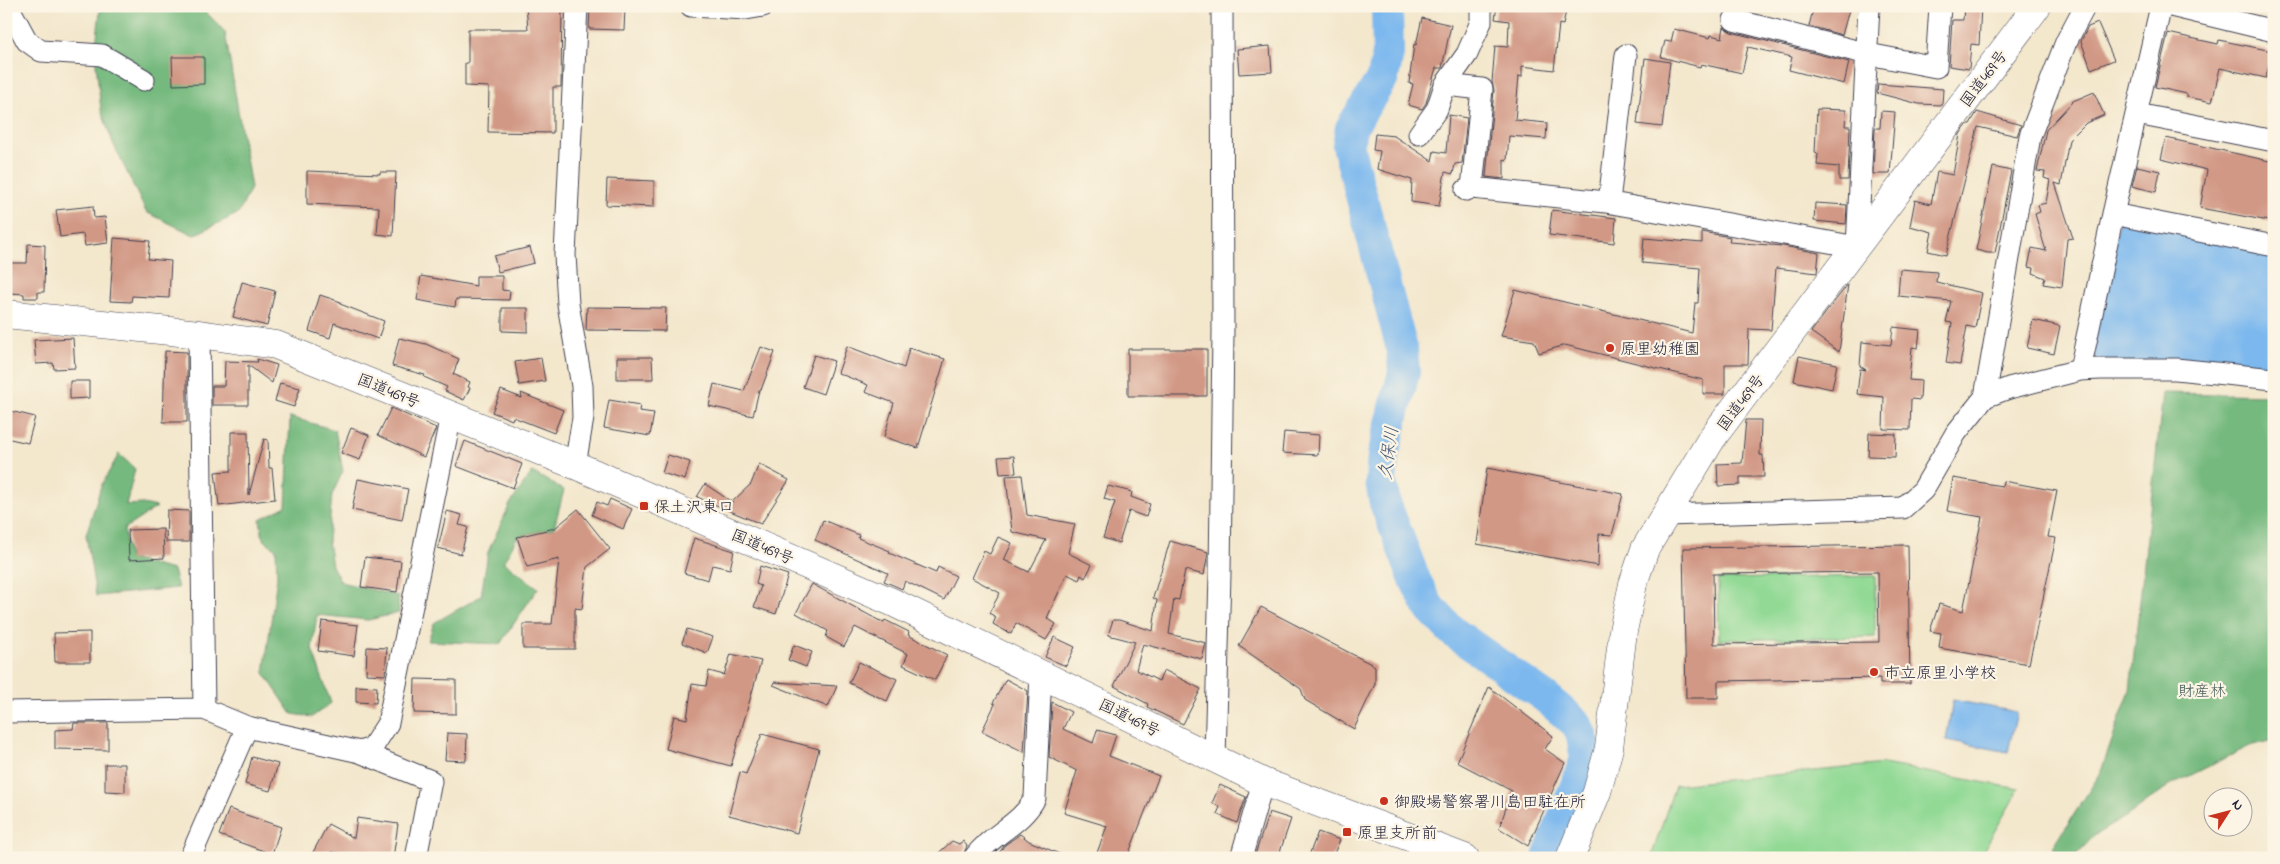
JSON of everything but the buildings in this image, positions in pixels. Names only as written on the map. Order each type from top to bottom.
[{"type":"highway","name":"国道469号","points":[[1570,858],[1597,792],[1609,748],[1623,631],[1633,584],[1645,549],[1712,438],[2037,6]]},
{"type":"highway","name":"国道469号","points":[[6,314],[199,334],[276,345],[574,465],[892,602],[1263,782],[1465,858]]},
{"type":"street","points":[[8,6],[27,41],[41,52],[102,55],[144,80]]},
{"type":"street","points":[[574,465],[583,418],[582,386],[568,304],[565,255],[577,6]]},
{"type":"street","points":[[691,6],[746,9],[763,6]]},
{"type":"street","points":[[1215,758],[1220,574],[1223,332],[1222,6]]},
{"type":"street","points":[[1419,134],[1436,109],[1445,85],[1467,54],[1481,22],[1481,6]]},
{"type":"street","points":[[1445,85],[1482,89],[1469,189],[1608,202],[1857,247],[1869,6]]},
{"type":"street","points":[[1734,20],[1868,54],[1936,67],[1940,6]]},
{"type":"street","points":[[1665,515],[1903,508],[1922,490],[1956,433],[1985,397],[2030,136],[2066,42],[2086,6]]},
{"type":"street","points":[[2080,370],[2113,214],[2161,6]]},
{"type":"street","points":[[2170,6],[2274,31]]},
{"type":"street","points":[[1608,202],[1626,55]]},
{"type":"street","points":[[2137,114],[2274,141]]},
{"type":"street","points":[[2113,214],[2274,246]]},
{"type":"street","points":[[199,334],[204,709]]},
{"type":"street","points":[[1985,397],[2009,388],[2080,370],[2176,369],[2274,379]]},
{"type":"street","points":[[360,752],[372,748],[388,723],[451,414]]},
{"type":"street","points":[[974,858],[989,842],[1024,813],[1035,798],[1041,674]]},
{"type":"street","points":[[6,712],[204,709],[247,727],[360,752],[431,781],[416,858]]},
{"type":"street","points":[[190,858],[247,727]]},
{"type":"street","points":[[1240,858],[1263,782]]},
{"type":"green space","points":[[110,6],[200,6],[225,32],[251,188],[239,213],[194,235],[146,212],[113,143],[101,110],[95,54],[100,11]]},
{"type":"green space","name":"財産林","points":[[2163,393],[2274,395],[2274,740],[2250,746],[2167,787],[2127,816],[2095,835],[2073,858],[2060,858],[2053,847],[2100,774],[2130,690]]},
{"type":"green space","points":[[290,417],[335,430],[343,471],[332,495],[328,541],[332,566],[341,582],[398,596],[399,613],[368,620],[317,615],[312,649],[331,703],[312,717],[292,714],[264,673],[277,577],[276,549],[263,539],[260,519],[286,506]]},
{"type":"green space","points":[[119,454],[135,469],[126,505],[143,504],[157,507],[124,529],[129,559],[173,570],[178,588],[96,596],[86,535],[101,486]]},
{"type":"green space","points":[[532,472],[564,490],[554,528],[517,537],[504,562],[538,588],[500,644],[428,641],[434,623],[481,596],[488,552],[510,504]]},
{"type":"green space","points":[[1875,576],[1875,637],[1719,640],[1718,579]]},
{"type":"green space","points":[[1884,764],[2019,789],[1979,858],[1651,858],[1675,785]]},
{"type":"water","points":[[2119,221],[2274,252],[2274,371],[2089,360]]},
{"type":"water","points":[[1953,700],[2017,712],[2008,752],[1946,740]]},
{"type":"waterway","name":"久保川","points":[[1387,6],[1388,54],[1383,77],[1351,128],[1348,146],[1402,349],[1404,372],[1383,456],[1381,482],[1385,503],[1415,580],[1429,607],[1453,632],[1546,698],[1577,724],[1582,735],[1586,759],[1548,858]]},
{"type":"place","name":"原里幼稚園","points":[[1610,348]]},
{"type":"place","name":"保土沢東口","points":[[644,506]]},
{"type":"place","name":"市立原里小学校","points":[[1874,672]]},
{"type":"place","name":"御殿場警察署川島田駐在所","points":[[1384,801]]},
{"type":"place","name":"原里支所前","points":[[1347,832]]}]
